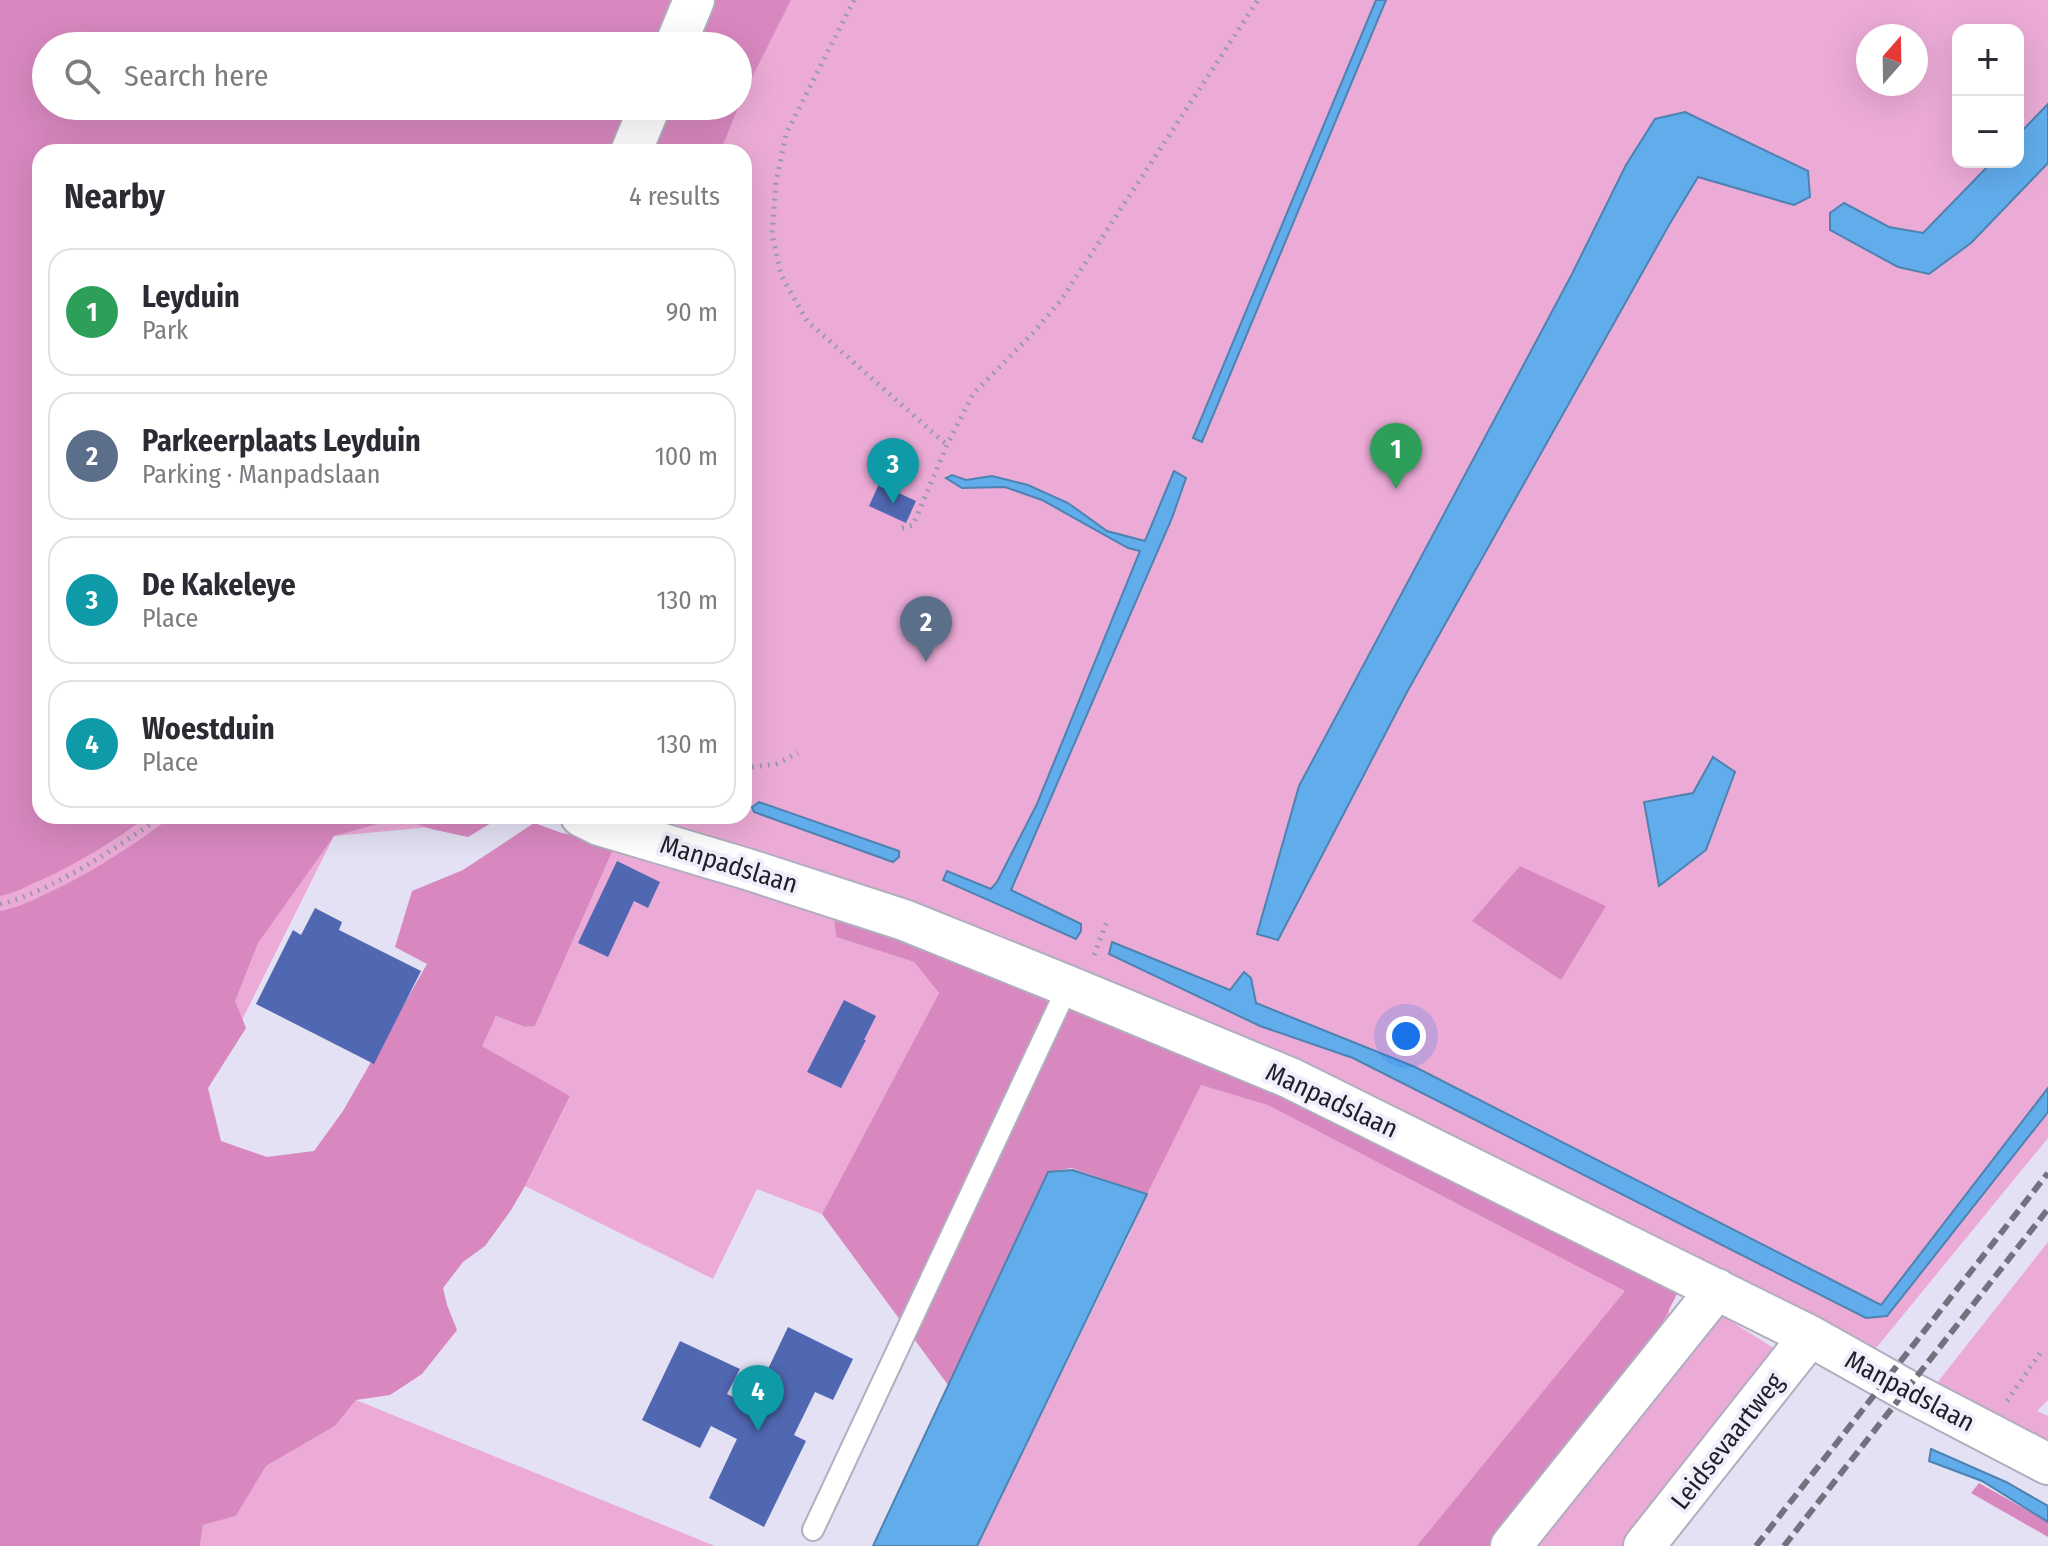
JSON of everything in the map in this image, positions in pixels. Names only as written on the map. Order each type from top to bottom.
[{"type":"street","points":[[681,32],[694,0]]},
{"type":"street","points":[[634,144],[644,120]]},
{"type":"street","name":"Manpadslaan","points":[[597,824],[904,920],[1290,1078],[1810,1336],[1878,1376],[2048,1464]]},
{"type":"street","points":[[1511,1546],[1717,1289]]},
{"type":"street","name":"Leidsevaartweg","points":[[1644,1546],[1810,1336]]},
{"type":"lane","points":[[813,1530],[1068,986]]},
{"type":"path","points":[[854,0],[786,134],[776,182],[772,234],[781,275],[807,321],[947,445]]},
{"type":"path","points":[[902,528],[913,525],[947,445],[973,394],[1061,300],[1258,0]]},
{"type":"path","points":[[752,767],[776,764],[798,753]]},
{"type":"path","points":[[0,904],[13,902],[66,878],[151,824]]},
{"type":"path","points":[[1987,1432],[2043,1349]]},
{"type":"shaded area","points":[[0,0],[2048,0],[2048,1138],[1872,1353],[633,824],[752,824],[752,144],[32,144],[32,824],[465,824],[334,836],[208,1088],[0,1546]]},
{"type":"shaded area","points":[[0,0],[683,0],[670,32],[32,32],[32,120],[633,120],[623,144],[32,144],[32,824],[136,824],[69,866],[0,896]]},
{"type":"shaded area","points":[[706,0],[791,0],[752,77],[752,32],[693,32]]},
{"type":"shaded area","points":[[656,120],[733,120],[723,144],[646,144]]},
{"type":"shaded area","points":[[162,824],[377,824],[334,836],[258,943],[235,1001],[246,1028],[208,1088],[221,1141],[267,1157],[314,1151],[343,1111],[427,964],[395,947],[412,891],[463,870],[532,824],[616,843],[535,1026],[525,1027],[496,1016],[482,1046],[570,1096],[511,1210],[485,1246],[463,1262],[443,1288],[457,1330],[422,1374],[390,1395],[356,1400],[335,1426],[266,1466],[236,1516],[203,1525],[200,1546],[0,1546],[0,911],[29,902],[80,877]]},
{"type":"shaded area","points":[[416,824],[489,824],[468,837]]},
{"type":"shaded area","points":[[616,843],[833,910],[836,937],[914,962],[939,993],[822,1214],[757,1189],[713,1279],[525,1186],[570,1096],[481,1046],[496,1016],[525,1027],[535,1026]]},
{"type":"shaded area","points":[[1520,866],[1606,906],[1561,980],[1472,921]]},
{"type":"shaded area","points":[[833,910],[1293,1095],[1678,1292],[1656,1335],[1490,1546],[1417,1546],[1625,1291],[1268,1105],[1201,1085],[1147,1194],[1072,1168],[1048,1172],[948,1385],[822,1214],[939,993],[914,962],[836,937]]},
{"type":"shaded area","points":[[1117,1024],[1667,1296],[1670,1320],[1691,1296],[1783,1354],[1631,1546],[977,1546],[1129,1235],[1146,1194],[1072,1170]]},
{"type":"shaded area","points":[[2048,1242],[2048,1400],[2037,1411],[2048,1416],[2048,1443],[1937,1383]]},
{"type":"shaded area","points":[[356,1400],[715,1546],[200,1546],[203,1525],[236,1516],[266,1466],[335,1426]]},
{"type":"shaded area","points":[[1979,1483],[2048,1522],[2048,1537],[1971,1493]]},
{"type":"water","points":[[1376,0],[1386,0],[1202,442],[1193,438]]},
{"type":"water","points":[[2048,104],[2048,163],[1971,243],[1929,274],[1898,267],[1830,230],[1830,213],[1844,203],[1889,227],[1923,233],[1986,168],[2024,168],[2024,129]]},
{"type":"water","points":[[1685,112],[1808,171],[1810,197],[1794,205],[1698,177],[1407,692],[1278,940],[1257,934],[1299,786],[1572,274],[1626,165],[1655,119]]},
{"type":"water","points":[[1174,471],[1186,478],[1172,518],[1011,890],[1081,924],[1076,939],[943,880],[947,871],[991,889],[997,882],[1037,804],[1140,551],[1128,548],[1042,500],[1005,487],[962,488],[946,478],[952,475],[966,480],[992,476],[1028,485],[1068,503],[1107,531],[1145,541]]},
{"type":"water","points":[[1713,757],[1735,772],[1706,850],[1659,886],[1644,802],[1693,793]]},
{"type":"water","points":[[759,802],[899,851],[899,857],[893,862],[754,812],[752,807]]},
{"type":"water","points":[[1112,942],[1230,990],[1244,972],[1251,978],[1256,1003],[1415,1067],[1881,1305],[2048,1088],[2048,1112],[1887,1316],[1866,1318],[1353,1058],[1260,1026],[1109,954]]},
{"type":"water","points":[[1072,1170],[1147,1194],[977,1546],[873,1546],[1048,1172]]},
{"type":"water","points":[[1931,1449],[2006,1482],[2048,1506],[2048,1522],[1982,1481],[1929,1461]]},
{"type":"building","points":[[879,484],[916,501],[906,523],[869,506]]},
{"type":"building","points":[[617,861],[660,882],[648,908],[634,901],[608,957],[578,943]]},
{"type":"building","points":[[315,908],[342,922],[339,930],[421,971],[374,1064],[256,1004],[293,930],[301,935]]},
{"type":"building","points":[[844,1000],[876,1016],[841,1088],[807,1072]]},
{"type":"building","points":[[788,1327],[853,1359],[833,1400],[815,1392],[794,1435],[806,1441],[764,1527],[709,1498],[737,1439],[711,1426],[700,1448],[642,1420],[680,1341],[740,1369],[727,1394],[763,1412],[780,1376],[768,1369]]},
{"type":"railway","points":[[1756,1546],[2048,1173]]},
{"type":"railway","points":[[1784,1546],[2048,1209]]},
{"type":"place","name":"Leyduin","points":[[1396,489]]},
{"type":"place","name":"De Kakeleye","points":[[893,504]]},
{"type":"place","name":"Parkeerplaats Leyduin","points":[[926,662]]},
{"type":"place","name":"Woestduin","points":[[758,1431]]}]
